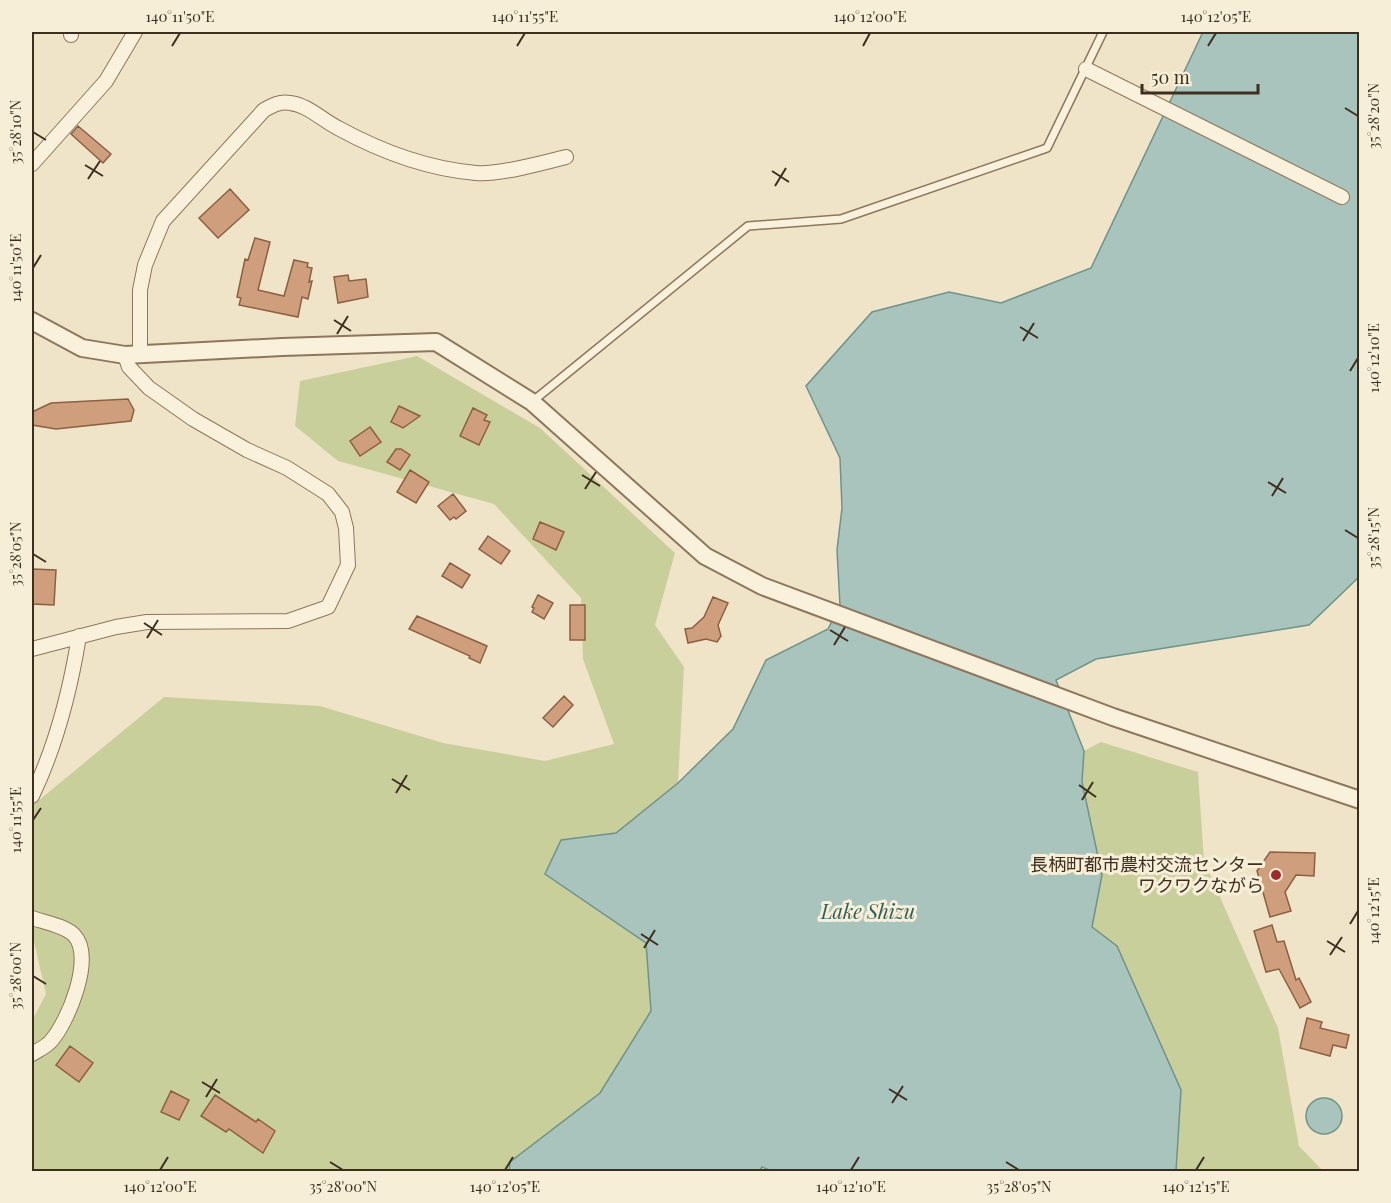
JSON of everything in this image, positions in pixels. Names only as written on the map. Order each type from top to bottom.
[{"type":"street","points":[[32,164],[106,81],[135,32]]},
{"type":"street","points":[[1086,69],[1342,197]]},
{"type":"street","points":[[32,649],[147,622],[288,621],[328,607],[348,565],[346,528],[342,513],[328,494],[287,468],[247,450],[193,419],[149,388],[129,367],[145,265],[164,221],[264,110],[276,103],[289,102],[303,106],[337,128],[375,146],[433,166],[478,174],[541,164],[566,157]]},
{"type":"street","points":[[32,321],[82,348],[132,355],[436,342],[532,402],[705,556],[762,586],[1113,717],[1359,800]]},
{"type":"street","points":[[32,796],[45,768],[71,686],[80,636]]},
{"type":"street","points":[[32,918],[73,934],[81,946],[81,970],[68,1016],[50,1043],[32,1054]]},
{"type":"lane","points":[[532,402],[748,226],[841,219],[1047,148],[1103,32]]},
{"type":"green space","points":[[417,356],[540,428],[675,553],[655,625],[684,667],[678,783],[616,833],[561,840],[545,874],[647,943],[651,1011],[600,1093],[511,1162],[509,1171],[32,1172],[32,1021],[46,994],[32,933],[32,806],[164,697],[320,706],[443,743],[545,761],[614,744],[583,659],[581,598],[494,504],[338,461],[295,426],[300,381]]},
{"type":"green space","points":[[1101,742],[1198,772],[1204,861],[1278,1028],[1299,1146],[1323,1171],[1176,1171],[1181,1090],[1117,946],[1092,927],[1102,875],[1082,782],[1084,751]]},
{"type":"water","name":"Lake Shizu","points":[[1203,32],[1359,32],[1359,577],[1309,625],[1096,659],[1056,680],[1084,751],[1082,782],[1102,875],[1092,927],[1117,946],[1181,1090],[1176,1171],[774,1172],[762,1167],[759,1172],[509,1172],[510,1162],[600,1093],[651,1011],[646,943],[545,874],[561,840],[616,833],[678,783],[733,729],[766,660],[828,629],[840,605],[837,550],[842,508],[840,458],[806,386],[872,312],[949,292],[1001,303],[1091,268]]},
{"type":"water","points":[[1324,1098],[1337,1103],[1342,1116],[1337,1129],[1324,1134],[1311,1129],[1306,1116],[1311,1103]]},
{"type":"building","points":[[78,126],[111,154],[103,163],[71,134]]},
{"type":"building","points":[[230,189],[249,210],[218,238],[199,218]]},
{"type":"building","points":[[255,238],[270,242],[258,290],[284,296],[294,260],[308,263],[307,267],[312,268],[308,299],[302,297],[298,317],[239,305],[241,298],[237,297],[245,259],[248,260]]},
{"type":"building","points":[[348,275],[349,281],[366,279],[368,297],[338,303],[334,277]]},
{"type":"building","points":[[128,399],[134,410],[131,421],[56,429],[32,425],[32,412],[51,403]]},
{"type":"building","points":[[399,406],[420,416],[403,428],[391,422]]},
{"type":"building","points":[[473,408],[487,415],[484,420],[490,422],[479,445],[460,436]]},
{"type":"building","points":[[370,427],[381,442],[360,456],[350,441]]},
{"type":"building","points":[[396,449],[401,449],[410,455],[400,470],[387,462]]},
{"type":"building","points":[[410,470],[429,482],[416,503],[397,492]]},
{"type":"building","points":[[453,494],[466,511],[456,519],[454,517],[450,520],[438,506]]},
{"type":"building","points":[[540,522],[564,532],[556,550],[533,539]]},
{"type":"building","points":[[488,536],[510,551],[501,564],[479,549]]},
{"type":"building","points":[[450,563],[470,575],[462,588],[442,576]]},
{"type":"building","points":[[32,569],[56,570],[54,605],[32,604]]},
{"type":"building","points":[[538,595],[553,603],[544,619],[532,612]]},
{"type":"building","points":[[713,597],[728,603],[718,625],[721,636],[717,642],[706,639],[688,643],[685,629],[692,628],[704,617]]},
{"type":"building","points":[[570,605],[585,605],[585,640],[570,640]]},
{"type":"building","points":[[417,616],[487,646],[480,663],[469,658],[470,656],[409,629]]},
{"type":"building","points":[[564,696],[573,705],[553,727],[543,718]]},
{"type":"building","points":[[1270,852],[1315,853],[1314,876],[1296,875],[1285,892],[1291,911],[1270,917],[1257,871]]},
{"type":"building","points":[[1272,925],[1277,942],[1284,941],[1296,980],[1299,978],[1311,1002],[1300,1008],[1279,969],[1266,972],[1254,931]]},
{"type":"building","points":[[1307,1018],[1322,1022],[1320,1028],[1349,1035],[1346,1048],[1333,1045],[1330,1056],[1300,1048]]},
{"type":"building","points":[[70,1046],[93,1063],[79,1082],[56,1065]]},
{"type":"building","points":[[171,1091],[189,1100],[179,1120],[161,1112]]},
{"type":"building","points":[[215,1095],[256,1122],[258,1119],[275,1131],[263,1153],[229,1129],[226,1132],[201,1116]]},
{"type":"place","name":"長柄町都市農村交流センター ワクワクながら","points":[[1276,875]]}]
